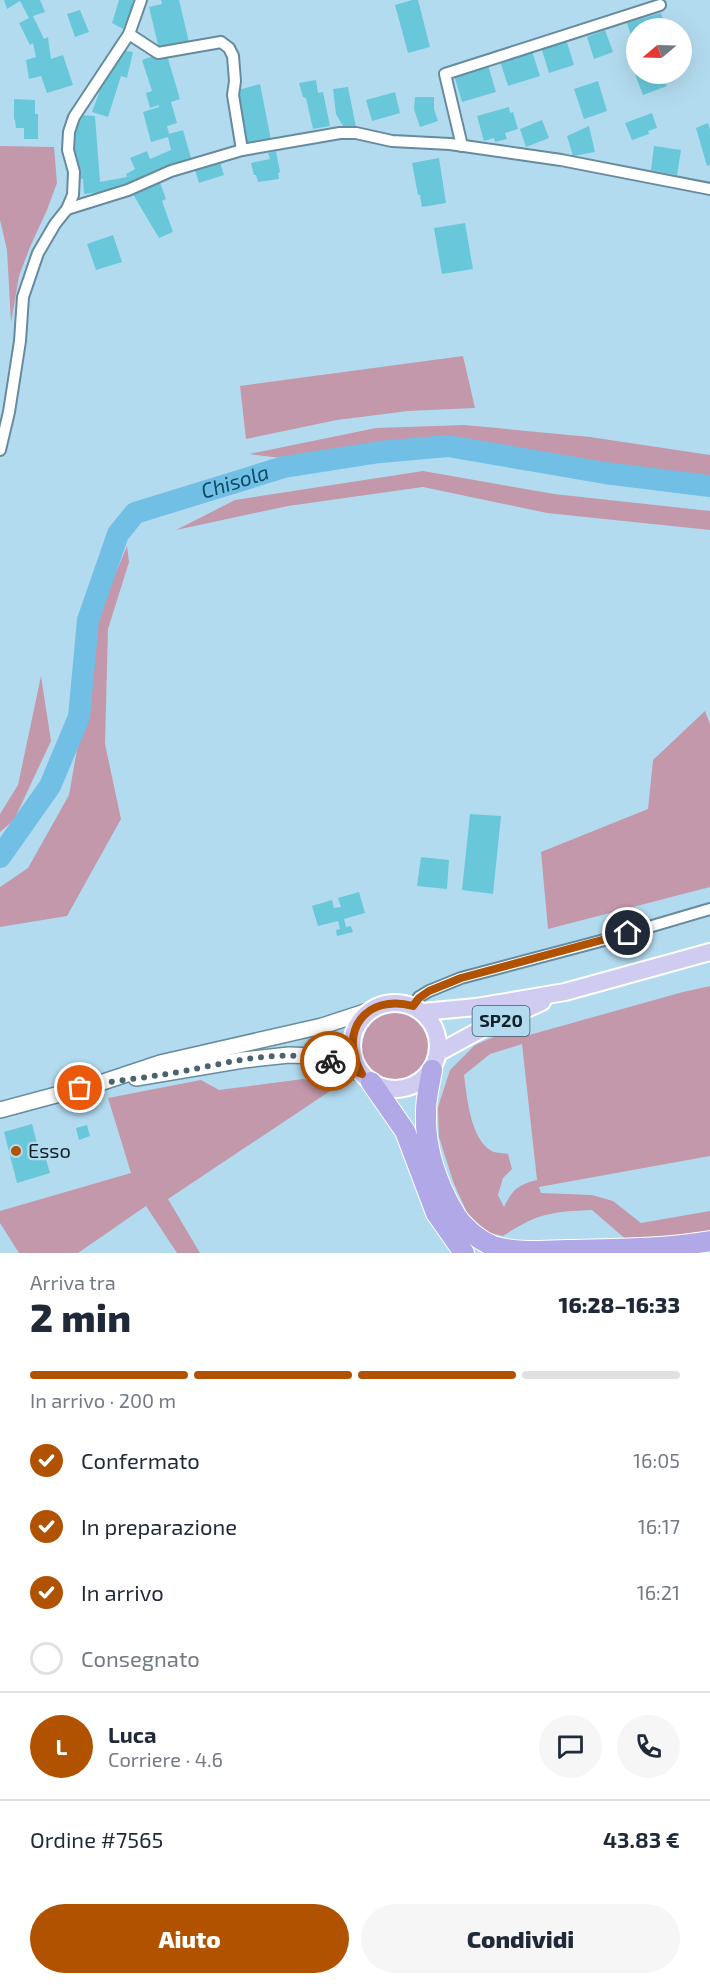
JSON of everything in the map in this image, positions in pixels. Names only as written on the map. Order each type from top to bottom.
[{"type":"highway","points":[[435,1061],[426,1109],[432,1158],[442,1191],[457,1218],[468,1234],[492,1253]]},
{"type":"highway","points":[[366,1078],[405,1131],[436,1213],[462,1250]]},
{"type":"highway","points":[[457,1218],[474,1236],[507,1250],[658,1248],[710,1241]]},
{"type":"main road","name":"SP20","points":[[0,1110],[97,1084],[160,1063],[322,1026],[387,1003],[400,1002],[418,1009],[476,1007],[566,992],[710,952]]},
{"type":"main road","name":"SP20","points":[[97,1084],[243,1060],[289,1055],[315,1056],[366,1078],[383,1088],[411,1087],[423,1080],[435,1061],[482,1029],[566,992]]},
{"type":"main road","points":[[418,1009],[431,1021],[436,1031],[439,1042],[435,1061]]},
{"type":"main road","points":[[366,1078],[355,1063],[352,1038],[356,1026],[368,1011]]},
{"type":"street","points":[[0,450],[9,412],[20,341],[23,297],[38,253],[55,224],[68,209],[74,195],[74,172],[68,150],[69,132],[74,117],[129,34],[141,0]]},
{"type":"street","points":[[462,146],[445,74],[660,4]]},
{"type":"street","points":[[129,34],[158,53],[221,42],[229,48],[235,81],[233,95],[242,150]]},
{"type":"street","points":[[68,209],[128,190],[171,171],[242,150],[340,133],[356,133],[392,141],[462,146],[561,160],[710,189]]},
{"type":"street","points":[[418,1009],[419,998],[429,991],[461,978],[710,909]]},
{"type":"shaded area","points":[[0,146],[54,147],[57,183],[19,276],[11,323],[7,250],[0,220]]},
{"type":"shaded area","points":[[463,356],[475,408],[408,411],[337,420],[246,439],[240,386]]},
{"type":"shaded area","points":[[465,425],[590,437],[710,455],[710,477],[583,461],[462,439],[377,442],[281,458],[249,454],[376,428]]},
{"type":"shaded area","points":[[423,471],[554,494],[710,511],[710,530],[547,513],[423,487],[288,506],[176,530],[235,500]]},
{"type":"shaded area","points":[[127,546],[129,562],[108,629],[105,744],[121,819],[67,916],[0,927],[0,887],[28,868],[69,795],[95,623]]},
{"type":"shaded area","points":[[41,676],[51,741],[14,820],[0,832],[0,814],[18,785]]},
{"type":"shaded area","points":[[705,711],[710,724],[710,887],[548,929],[541,852],[648,809],[653,760]]},
{"type":"shaded area","points":[[710,986],[710,1156],[539,1187],[541,1193],[592,1195],[613,1201],[641,1223],[710,1211],[710,1233],[629,1242],[592,1210],[545,1215],[503,1236],[486,1232],[469,1217],[454,1184],[439,1137],[438,1107],[450,1070],[475,1045],[519,1026],[522,1037]],"holes":[[[522,1044],[537,1180],[517,1189],[504,1207],[498,1195],[503,1178],[512,1169],[508,1154],[494,1152],[480,1139],[471,1118],[464,1075],[490,1054]]]},
{"type":"shaded area","points":[[395,1013],[408,1016],[418,1023],[425,1033],[428,1046],[425,1059],[418,1069],[408,1076],[395,1079],[382,1076],[372,1069],[365,1059],[362,1046],[365,1033],[372,1023],[382,1016]]},
{"type":"shaded area","points":[[303,1079],[336,1087],[168,1199],[200,1253],[177,1253],[146,1206],[78,1253],[19,1253],[0,1223],[0,1211],[131,1173],[108,1098],[201,1080],[219,1090]]},
{"type":"building","points":[[4,0],[40,0],[45,12],[33,16],[44,39],[48,37],[51,59],[63,55],[73,85],[47,93],[41,76],[29,79],[26,60],[36,57],[33,43],[30,45],[19,23],[29,18],[20,1],[7,9]]},
{"type":"building","points":[[119,0],[133,0],[131,13],[123,29],[112,23]]},
{"type":"building","points":[[161,0],[179,0],[189,42],[159,49],[149,7],[162,4]]},
{"type":"building","points":[[418,0],[430,47],[408,53],[395,5]]},
{"type":"building","points":[[80,10],[89,32],[75,37],[67,14]]},
{"type":"building","points":[[661,13],[663,18],[644,18]]},
{"type":"building","points":[[605,30],[613,52],[594,59],[587,37]]},
{"type":"building","points":[[566,39],[574,65],[549,73],[541,47]]},
{"type":"building","points":[[120,50],[133,52],[127,78],[121,76],[108,117],[92,112],[107,71]]},
{"type":"building","points":[[532,51],[540,76],[508,86],[500,61]]},
{"type":"building","points":[[166,52],[180,99],[171,102],[177,123],[167,126],[169,134],[183,130],[191,158],[118,190],[84,194],[83,179],[77,178],[72,131],[80,115],[95,116],[100,182],[127,177],[126,174],[135,169],[130,158],[147,151],[150,159],[171,150],[168,137],[151,142],[143,112],[159,107],[159,105],[150,108],[146,93],[152,91],[142,60]]},
{"type":"building","points":[[488,65],[496,92],[462,102],[454,75]]},
{"type":"building","points":[[316,80],[318,93],[323,92],[330,126],[313,129],[306,98],[303,97],[299,83]]},
{"type":"building","points":[[598,81],[607,111],[584,119],[574,89]]},
{"type":"building","points":[[260,84],[271,140],[246,145],[235,91]]},
{"type":"building","points":[[639,84],[666,84],[667,86],[643,95]]},
{"type":"building","points":[[348,87],[356,127],[343,126],[336,114],[333,89]]},
{"type":"building","points":[[395,92],[400,113],[372,121],[366,100]]},
{"type":"building","points":[[415,97],[434,97],[434,109],[438,121],[420,127],[414,109]]},
{"type":"building","points":[[14,99],[35,100],[35,114],[38,114],[38,139],[24,139],[24,128],[16,128]]},
{"type":"building","points":[[509,107],[510,113],[513,112],[518,129],[505,133],[507,139],[495,142],[494,138],[484,141],[477,116]]},
{"type":"building","points":[[652,113],[657,128],[648,131],[649,134],[632,140],[625,123]]},
{"type":"building","points":[[542,120],[549,138],[526,147],[520,129]]},
{"type":"building","points":[[708,123],[710,165],[707,166],[696,128]]},
{"type":"building","points":[[589,126],[595,152],[573,156],[567,136]]},
{"type":"building","points":[[654,146],[681,150],[677,175],[651,170]]},
{"type":"building","points":[[276,151],[279,179],[258,182],[251,163],[270,159],[268,153]]},
{"type":"building","points":[[439,158],[446,203],[422,207],[412,163]]},
{"type":"building","points":[[219,159],[224,175],[199,183],[194,167]]},
{"type":"building","points":[[159,180],[166,199],[162,201],[173,232],[159,238],[131,191]]},
{"type":"building","points":[[465,223],[473,269],[442,274],[434,228]]},
{"type":"building","points":[[113,235],[122,262],[96,270],[87,244]]},
{"type":"building","points":[[470,814],[501,816],[493,894],[462,890]]},
{"type":"building","points":[[421,857],[449,860],[447,889],[417,886]]},
{"type":"building","points":[[359,892],[365,913],[344,919],[346,927],[351,926],[353,932],[337,936],[336,930],[340,929],[338,921],[318,926],[312,906],[332,900],[334,908],[341,907],[338,898]]},
{"type":"building","points":[[32,1124],[38,1147],[42,1146],[50,1173],[17,1183],[4,1132]]},
{"type":"building","points":[[87,1125],[90,1136],[79,1140],[76,1128]]},
{"type":"waterway","name":"Chisola","points":[[0,857],[50,786],[79,717],[88,620],[118,534],[135,513],[284,467],[380,452],[448,446],[605,473],[710,486]]},
{"type":"way so far","points":[[80,1088],[243,1060],[302,1055],[330,1061]]},
{"type":"place","name":"Esso","points":[[16,1151]]},
{"type":"route","points":[[330,1061],[362,1074],[355,1063],[352,1038],[356,1026],[374,1007],[400,1002],[413,1006],[429,991],[461,978],[628,933]]}]
